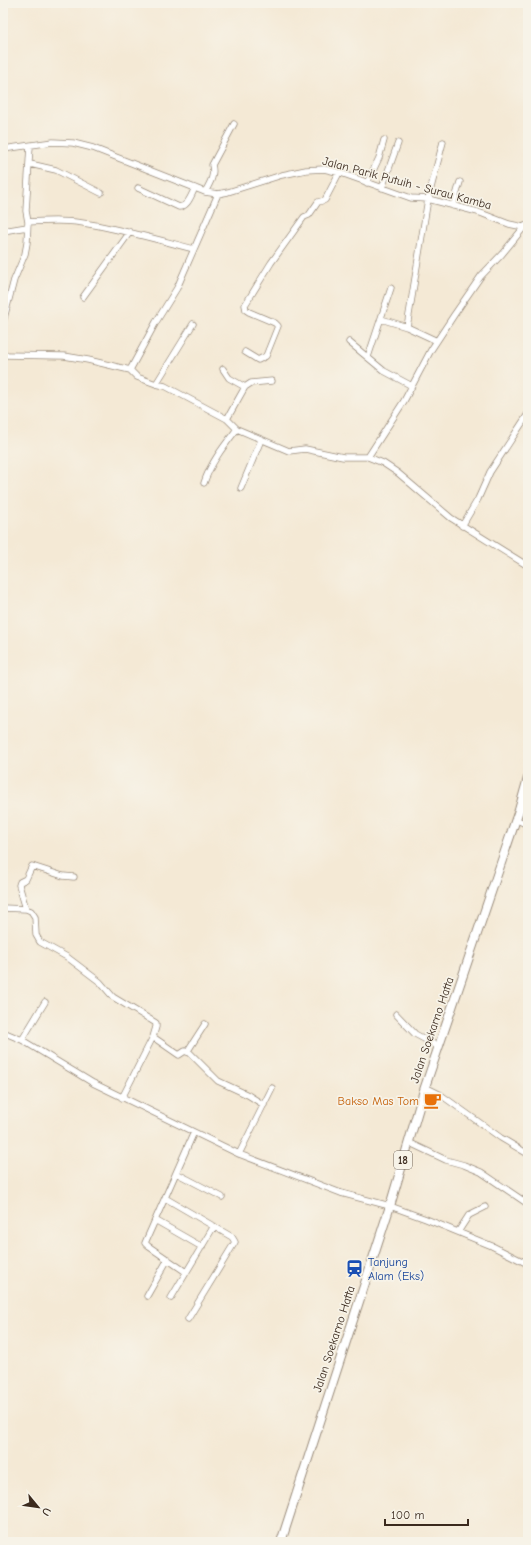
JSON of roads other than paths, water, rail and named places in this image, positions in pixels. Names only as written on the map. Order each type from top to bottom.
[{"type":"highway","name":"Jalan Soekarno Hatta","points":[[281,1542],[390,1206],[408,1142],[528,778]]},
{"type":"street","points":[[205,192],[213,177],[214,171],[212,165],[234,124]]},
{"type":"street","points":[[366,183],[379,158],[384,140]]},
{"type":"street","name":"Jalan Parik Putuih - Surau Kamba","points":[[3,149],[61,142],[84,146],[205,192],[218,194],[236,190],[282,174],[324,169],[411,198],[428,199],[478,212],[509,224],[527,227]]},
{"type":"street","points":[[407,327],[428,199],[443,142]]},
{"type":"street","points":[[382,188],[398,143]]},
{"type":"street","points":[[3,322],[14,280],[25,254],[28,224],[26,211],[30,146]]},
{"type":"street","points":[[30,164],[56,170],[101,193]]},
{"type":"street","points":[[245,352],[258,360],[266,356],[278,330],[278,326],[276,323],[249,312],[246,310],[245,305],[271,263],[304,217],[309,215],[318,202],[325,200],[339,173]]},
{"type":"street","points":[[453,206],[460,182]]},
{"type":"street","points":[[138,188],[179,207],[186,205],[195,188]]},
{"type":"street","points":[[130,370],[156,322],[177,288],[218,194]]},
{"type":"street","points":[[3,231],[28,224],[57,221],[88,224],[130,232],[194,249]]},
{"type":"street","points":[[368,457],[412,386],[437,341],[481,276],[527,227]]},
{"type":"street","points":[[83,296],[130,232]]},
{"type":"street","points":[[368,357],[391,288]]},
{"type":"street","points":[[380,318],[407,327],[437,341]]},
{"type":"street","points":[[156,384],[193,324]]},
{"type":"street","points":[[349,342],[384,371],[412,386]]},
{"type":"street","points":[[3,355],[64,356],[130,370],[137,377],[166,386],[227,419],[237,429],[289,451],[305,449],[343,457],[368,457],[385,464],[398,473],[462,526],[528,566]]},
{"type":"street","points":[[223,369],[229,378],[245,387]]},
{"type":"street","points":[[227,419],[245,387],[251,383],[272,381]]},
{"type":"street","points":[[462,526],[478,500],[490,472],[528,414]]},
{"type":"street","points":[[204,483],[211,464],[237,429]]},
{"type":"street","points":[[241,488],[261,440]]},
{"type":"street","points":[[515,819],[528,825]]},
{"type":"street","points":[[74,877],[63,876],[32,866],[26,879],[20,882],[19,885],[26,908],[34,914],[36,935],[40,942],[67,957],[100,982],[113,997],[156,1023],[153,1037],[122,1098]]},
{"type":"street","points":[[3,908],[26,908]]},
{"type":"street","points":[[22,1040],[46,1002]]},
{"type":"street","points":[[396,1014],[415,1034],[439,1047]]},
{"type":"street","points":[[153,1037],[179,1055],[187,1052],[205,1024]]},
{"type":"street","points":[[3,1032],[22,1040],[93,1083],[122,1098],[239,1154],[341,1193],[390,1206],[492,1246],[528,1264]]},
{"type":"street","points":[[187,1052],[218,1081],[248,1095],[264,1105]]},
{"type":"street","points":[[426,1087],[441,1095],[501,1138],[528,1154]]},
{"type":"street","points":[[239,1154],[272,1088]]},
{"type":"street","points":[[186,1272],[148,1246],[146,1243],[194,1132]]},
{"type":"street","points":[[408,1142],[446,1160],[481,1172],[528,1204]]},
{"type":"street","points":[[176,1173],[222,1197]]},
{"type":"street","points":[[165,1198],[234,1239],[234,1245],[188,1319]]},
{"type":"street","points":[[458,1232],[469,1215],[485,1207]]},
{"type":"street","points":[[155,1220],[202,1247]]},
{"type":"street","points":[[171,1298],[214,1226]]},
{"type":"street","points":[[147,1296],[168,1259]]},
{"type":"place","name":"Bakso Mas Tom","points":[[432,1101]]},
{"type":"place","name":"Tanjung Alam (Eks)","points":[[355,1269]]}]
